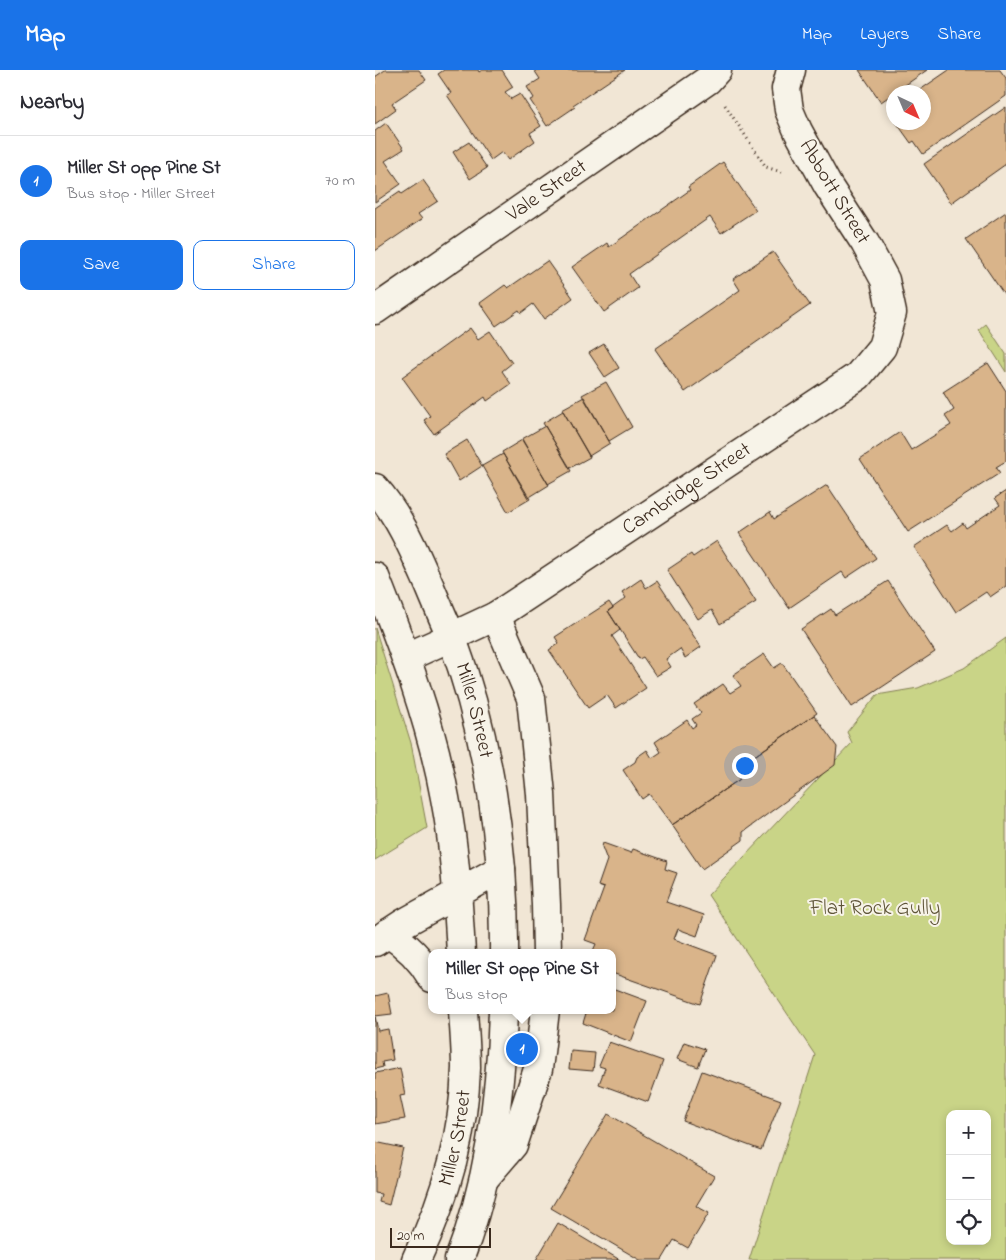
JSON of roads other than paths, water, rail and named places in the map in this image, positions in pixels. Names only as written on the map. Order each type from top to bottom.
[{"type":"main road","name":"Vale Street","points":[[375,310],[708,80],[717,70]]},
{"type":"main road","name":"Abbott Street","points":[[791,70],[786,89],[789,110],[828,186],[865,243],[885,280],[891,313]]},
{"type":"main road","name":"Cambridge Street","points":[[407,657],[496,616],[858,376],[882,347],[891,313]]},
{"type":"main road","name":"Miller Street","points":[[375,488],[389,505],[417,559],[451,637],[473,709],[490,782],[501,870],[505,916],[505,949]]},
{"type":"main road","points":[[375,577],[407,657],[435,752],[445,798],[458,893],[461,949]]},
{"type":"main road","points":[[496,616],[531,698],[541,794],[547,949]]},
{"type":"main road","points":[[382,937],[501,870]]},
{"type":"main road","points":[[382,937],[404,943],[419,958],[428,971]]},
{"type":"main road","points":[[451,1014],[464,1040]]},
{"type":"main road","name":"Miller Street","points":[[416,1260],[433,1224],[445,1191],[460,1134],[466,1068],[463,1014]]},
{"type":"main road","name":"Miller Street","points":[[459,1260],[470,1231],[484,1179],[499,1097],[503,1014]]},
{"type":"main road","points":[[484,1179],[513,1145],[538,1069],[545,1014]]},
{"type":"place","name":"Miller St opp Pine St","points":[[522,1049]]},
{"type":"park label","name":"Flat Rock Gully","points":[[875,909]]}]
